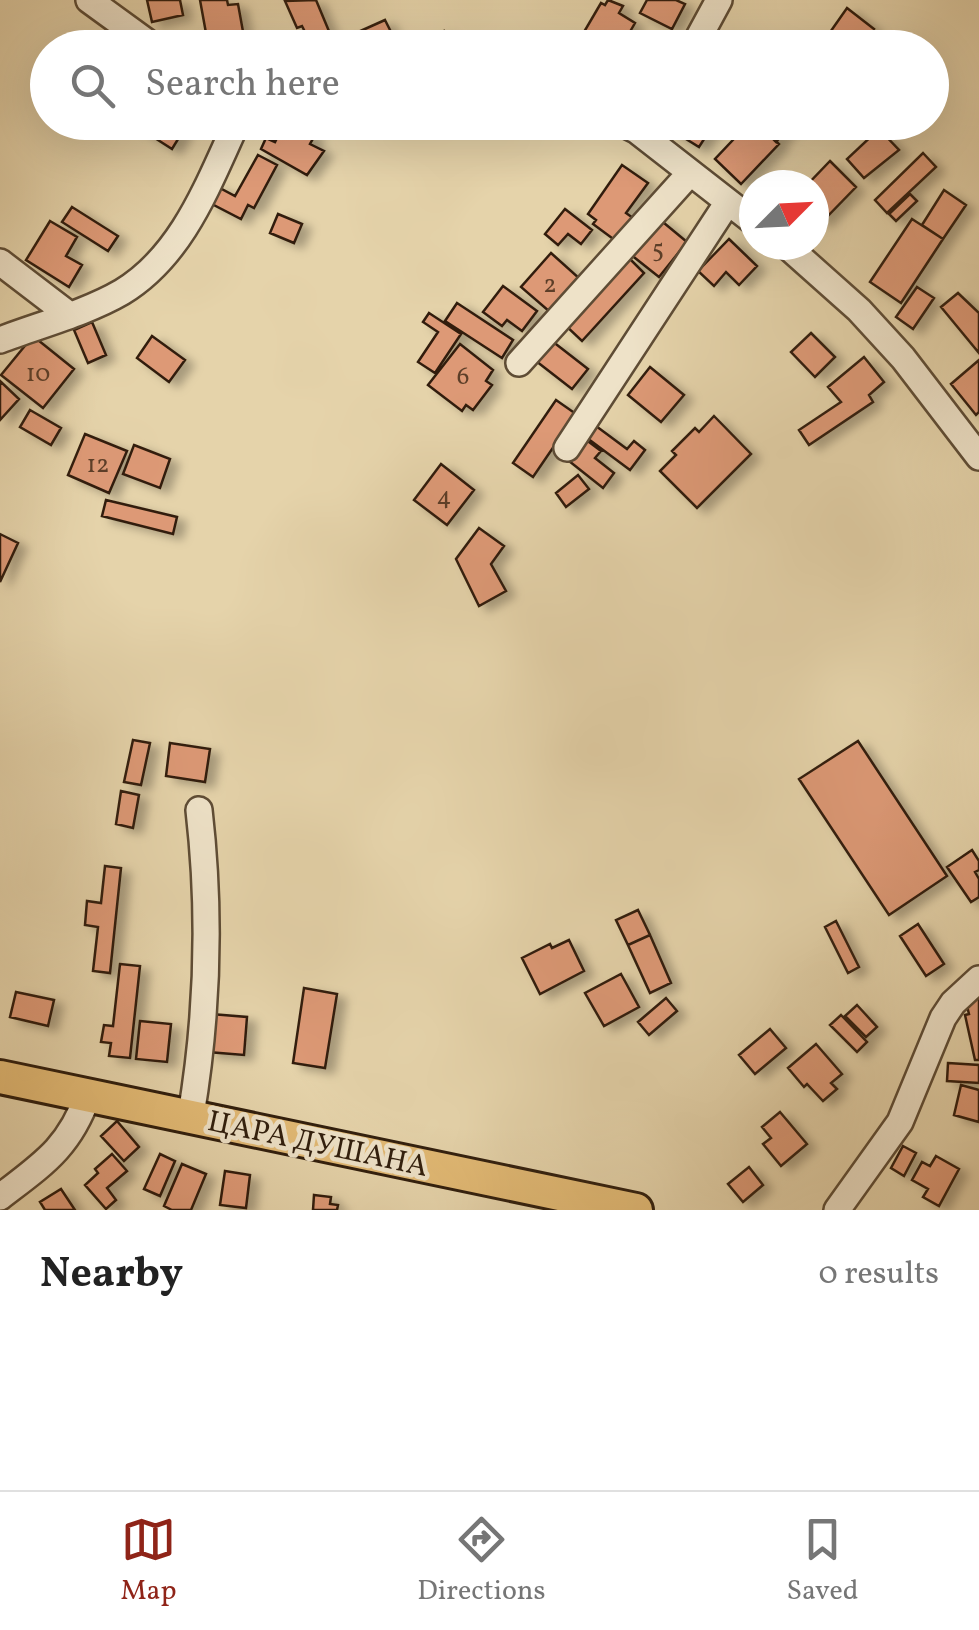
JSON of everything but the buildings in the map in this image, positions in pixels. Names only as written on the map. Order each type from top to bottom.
[{"type":"main road","name":"ЦАРА ДУШАНА","points":[[0,1077],[636,1210]]},
{"type":"street","points":[[89,0],[130,30]]},
{"type":"street","points":[[703,30],[719,0]]},
{"type":"street","points":[[0,340],[121,292],[162,258],[182,234],[229,140]]},
{"type":"street","points":[[651,140],[739,210]]},
{"type":"street","points":[[519,363],[690,173]]},
{"type":"street","points":[[567,448],[728,202]]},
{"type":"street","points":[[803,260],[859,310],[903,358],[979,456]]},
{"type":"street","points":[[0,262],[68,314]]},
{"type":"street","points":[[191,1116],[203,1042],[207,982],[207,892],[199,810]]},
{"type":"street","points":[[837,1210],[900,1122],[943,1018],[979,979]]},
{"type":"street","points":[[0,1197],[41,1168],[58,1150],[80,1116],[88,1095]]}]
